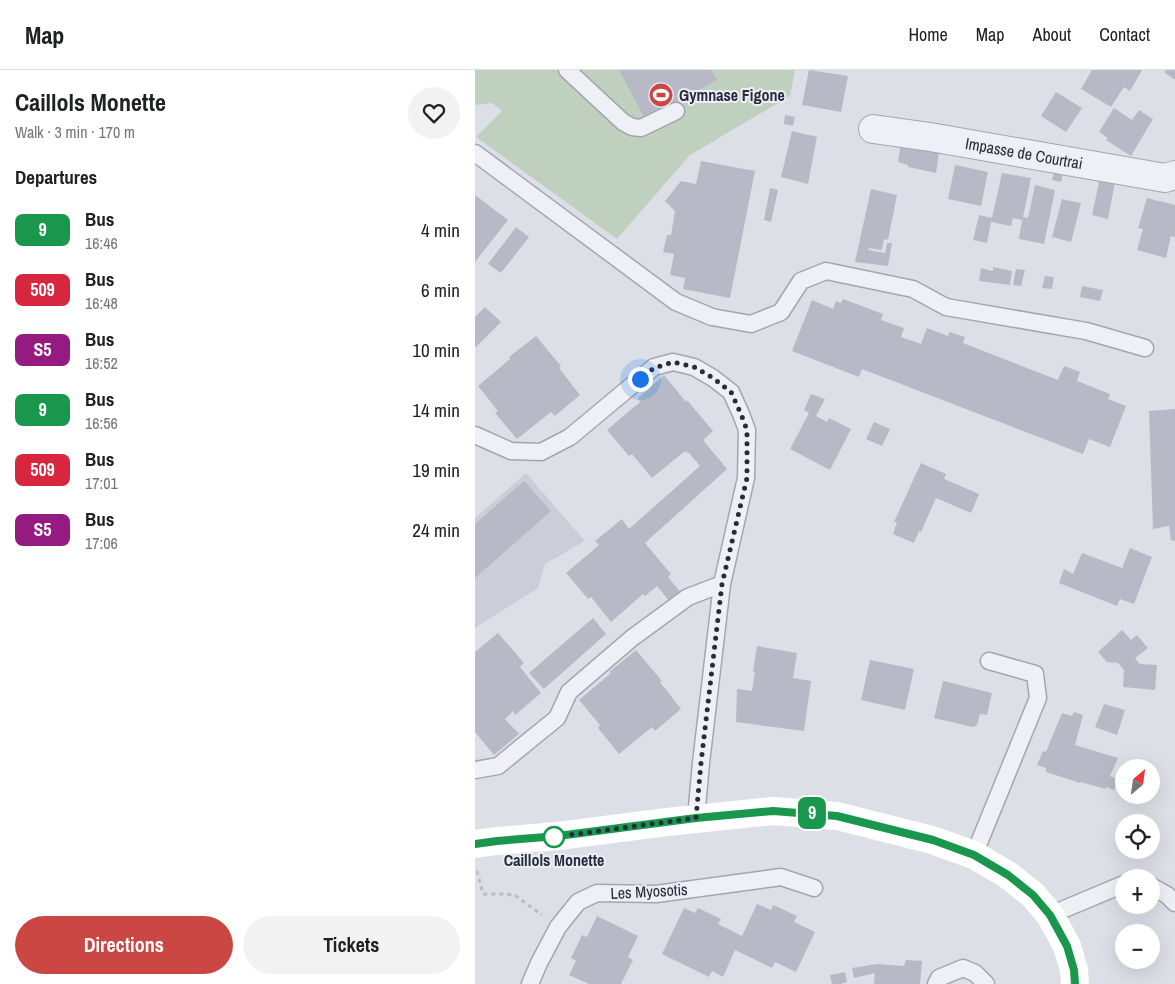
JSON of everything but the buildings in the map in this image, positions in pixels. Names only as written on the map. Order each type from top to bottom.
[{"type":"street","name":"Impasse de Courtrai","points":[[873,129],[931,137],[1165,178],[1175,175]]},
{"type":"street","points":[[476,856],[497,841],[558,836],[696,818],[773,811],[837,816],[933,840],[974,855],[1008,875],[1033,895],[1050,915],[1067,946],[1074,970],[1075,984]]},
{"type":"lane","points":[[567,70],[623,122],[632,127],[641,128],[676,110]]},
{"type":"lane","points":[[475,154],[676,302],[712,317],[751,324],[781,312],[801,281],[826,271],[913,289],[946,307],[1086,331],[1145,348]]},
{"type":"lane","points":[[475,435],[511,451],[541,452],[570,437],[654,368],[673,362],[694,367],[713,378],[731,392],[747,430],[747,478],[722,584],[696,818]]},
{"type":"lane","points":[[475,770],[497,766],[557,718],[569,692],[632,638],[688,597],[722,584]]},
{"type":"lane","points":[[974,855],[1038,698],[1035,674],[989,661]]},
{"type":"lane","name":"Les Myosotis","points":[[530,984],[558,927],[579,902],[597,893],[656,894],[781,877],[814,888]]},
{"type":"lane","points":[[1050,915],[1115,888]]},
{"type":"lane","points":[[1160,891],[1175,903]]},
{"type":"lane","points":[[936,984],[939,978],[963,968],[975,973],[986,984]]},
{"type":"path","points":[[476,856],[483,894],[516,896],[558,927]]},
{"type":"shaded area","points":[[526,473],[585,541],[545,564],[538,588],[475,628],[475,518]]},
{"type":"green space","points":[[475,70],[795,70],[790,96],[690,155],[617,239],[476,137],[502,111],[492,103],[475,105]]},
{"type":"bus line","name":"9","points":[[475,844],[558,836],[696,818],[773,811],[837,816],[933,840],[974,855],[1008,875],[1033,895],[1050,915],[1067,946],[1074,970],[1075,984]]},
{"type":"place","name":"Gymnase Figone","points":[[661,95]]},
{"type":"place","name":"Caillols Monette","points":[[554,837]]},
{"type":"route","points":[[554,837],[696,818],[722,584],[747,478],[747,430],[731,392],[713,378],[694,367],[673,362],[654,368],[640,379]]}]
